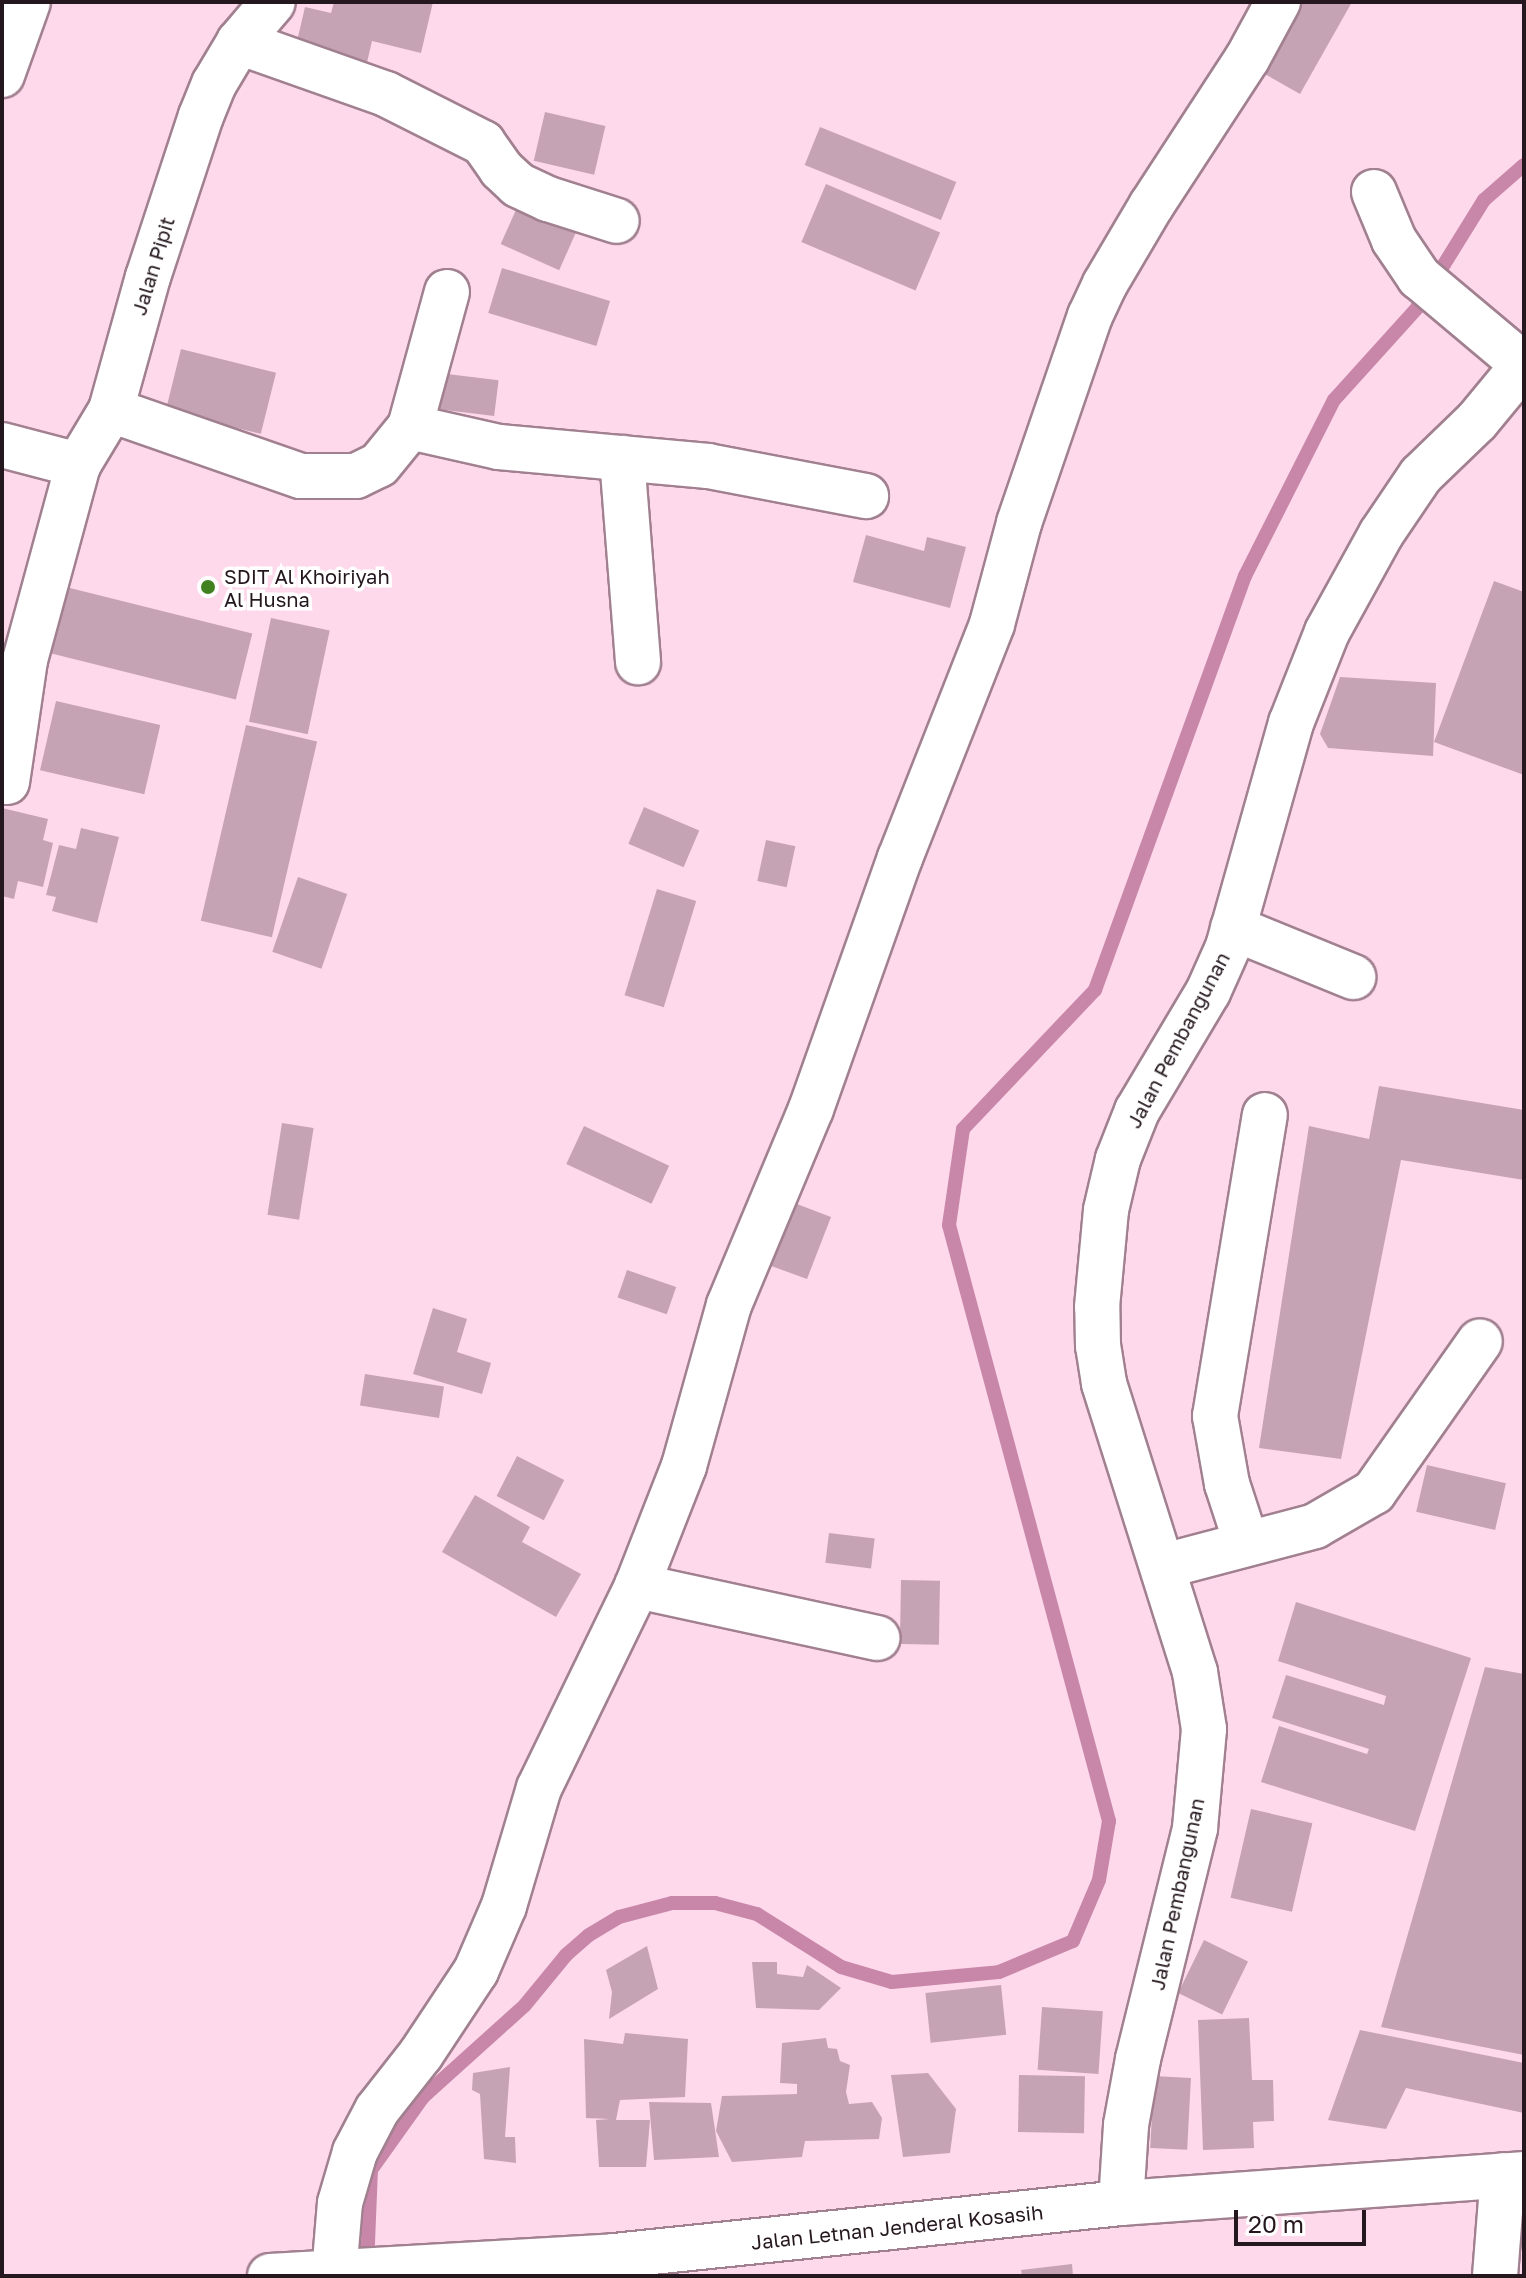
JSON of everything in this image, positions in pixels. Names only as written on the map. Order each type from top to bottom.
[{"type":"main road","points":[[2,75],[28,2]]},
{"type":"main road","name":"Jalan Pipit","points":[[7,782],[25,660],[78,465],[111,410],[148,277],[214,84],[239,42],[273,2]]},
{"type":"main road","points":[[347,2274],[340,2203],[355,2152],[377,2110],[421,2054],[476,1971],[504,1906],[539,1788],[637,1586],[688,1451],[729,1305],[811,1109],[900,858],[992,624],[1019,523],[1090,316],[1120,258],[1247,59],[1278,2]]},
{"type":"main road","points":[[239,42],[399,100],[483,143],[501,169],[518,185],[548,199],[617,221]]},
{"type":"main road","points":[[1374,192],[1394,240],[1419,277],[1524,365]]},
{"type":"main road","points":[[111,410],[301,476],[356,476],[379,465],[410,427],[447,292]]},
{"type":"main road","name":"Jalan Pembangunan","points":[[1121,2203],[1126,2125],[1138,2059],[1184,1879],[1203,1767],[1204,1729],[1195,1672],[1104,1383],[1098,1346],[1099,1262],[1106,1210],[1118,1159],[1137,1111],[1208,992],[1233,928],[1291,723],[1327,632],[1381,534],[1421,475],[1477,421],[1524,365]]},
{"type":"main road","points":[[410,427],[499,447],[708,466],[866,496]]},
{"type":"main road","points":[[2,445],[78,465]]},
{"type":"main road","points":[[622,458],[638,662]]},
{"type":"main road","points":[[1233,928],[1353,977]]},
{"type":"main road","points":[[1246,1542],[1227,1484],[1215,1416],[1265,1115]]},
{"type":"main road","points":[[1164,1566],[1315,1526],[1374,1492],[1480,1341]]},
{"type":"main road","points":[[637,1586],[877,1638]]},
{"type":"main road","points":[[1495,2276],[1513,2175]]},
{"type":"main road","name":"Jalan Letnan Jenderal Kosasih","points":[[283,2275],[347,2274],[614,2256],[1121,2203],[1513,2175]]},
{"type":"building","points":[[334,2],[433,2],[421,53],[372,41],[365,71],[294,54],[305,7],[331,13]]},
{"type":"building","points":[[1285,2],[1352,2],[1300,94],[1249,65]]},
{"type":"building","points":[[545,112],[605,126],[594,175],[534,161]]},
{"type":"building","points":[[820,127],[956,182],[941,220],[805,165]]},
{"type":"building","points":[[826,184],[940,232],[916,290],[801,242]]},
{"type":"building","points":[[519,203],[577,229],[559,270],[501,244]]},
{"type":"building","points":[[502,268],[610,301],[596,346],[488,313]]},
{"type":"building","points":[[181,349],[276,373],[261,434],[166,410]]},
{"type":"building","points":[[439,373],[499,380],[494,416],[435,409]]},
{"type":"building","points":[[866,535],[924,551],[927,537],[966,547],[950,608],[853,582]]},
{"type":"building","points":[[1494,581],[1524,592],[1524,775],[1434,742]]},
{"type":"building","points":[[66,587],[252,633],[236,699],[50,653]]},
{"type":"building","points":[[271,618],[330,630],[308,734],[249,722]]},
{"type":"building","points":[[1340,677],[1436,683],[1433,756],[1328,748],[1320,734]]},
{"type":"building","points":[[56,701],[160,725],[144,794],[40,770]]},
{"type":"building","points":[[246,725],[317,741],[272,937],[201,921]]},
{"type":"building","points":[[644,807],[699,830],[684,867],[628,844]]},
{"type":"building","points":[[2,808],[48,819],[43,840],[53,843],[43,887],[18,881],[14,899],[2,896]]},
{"type":"building","points":[[81,828],[119,837],[97,923],[52,911],[56,897],[46,895],[59,845],[76,849]]},
{"type":"building","points":[[766,840],[795,846],[787,887],[757,881]]},
{"type":"building","points":[[298,877],[347,894],[321,969],[272,952]]},
{"type":"building","points":[[657,889],[696,901],[664,1007],[625,995]]},
{"type":"building","points":[[1379,1086],[1524,1110],[1524,1180],[1401,1160],[1341,1459],[1259,1448],[1309,1126],[1369,1139]]},
{"type":"building","points":[[282,1123],[314,1128],[299,1220],[267,1215]]},
{"type":"building","points":[[584,1126],[669,1166],[651,1204],[566,1164]]},
{"type":"building","points":[[776,1196],[831,1217],[807,1279],[763,1263]]},
{"type":"building","points":[[627,1270],[676,1287],[667,1314],[618,1297]]},
{"type":"building","points":[[433,1308],[467,1319],[457,1352],[491,1363],[482,1394],[413,1374]]},
{"type":"building","points":[[365,1374],[444,1387],[439,1418],[360,1406]]},
{"type":"building","points":[[517,1456],[564,1480],[544,1520],[497,1496]]},
{"type":"building","points":[[1427,1465],[1506,1483],[1495,1530],[1416,1512]]},
{"type":"building","points":[[475,1495],[530,1527],[522,1542],[581,1574],[556,1617],[442,1552]]},
{"type":"building","points":[[829,1533],[875,1539],[871,1568],[825,1563]]},
{"type":"building","points":[[901,1580],[940,1581],[939,1645],[900,1644]]},
{"type":"building","points":[[1296,1602],[1471,1658],[1415,1831],[1261,1782],[1279,1726],[1367,1754],[1369,1749],[1272,1718],[1286,1675],[1384,1705],[1386,1696],[1278,1661]]},
{"type":"building","points":[[1485,1667],[1524,1674],[1524,2055],[1381,2027]]},
{"type":"building","points":[[1251,1809],[1312,1823],[1292,1912],[1231,1898]]},
{"type":"building","points":[[1204,1940],[1248,1961],[1222,2015],[1178,1993]]},
{"type":"building","points":[[647,1946],[658,1989],[609,2019],[612,1992],[606,1970]]},
{"type":"building","points":[[752,1962],[777,1962],[777,1974],[803,1977],[807,1965],[841,1988],[819,2010],[756,2008]]},
{"type":"building","points":[[1001,1985],[1006,2035],[931,2043],[925,1993]]},
{"type":"building","points":[[1042,2007],[1103,2011],[1098,2074],[1038,2070]]},
{"type":"building","points":[[1249,2018],[1252,2080],[1273,2080],[1274,2121],[1253,2122],[1254,2148],[1203,2150],[1198,2020]]},
{"type":"building","points":[[1360,2030],[1524,2063],[1524,2113],[1406,2088],[1386,2129],[1328,2120]]},
{"type":"building","points":[[625,2033],[688,2039],[685,2097],[620,2100],[616,2120],[650,2120],[646,2167],[599,2167],[596,2120],[610,2119],[586,2118],[584,2039],[623,2044]]},
{"type":"building","points":[[826,2038],[828,2048],[837,2049],[840,2061],[850,2065],[846,2092],[849,2104],[872,2102],[882,2118],[879,2139],[805,2141],[802,2157],[732,2162],[716,2131],[722,2096],[797,2094],[797,2084],[780,2083],[782,2043]]},
{"type":"building","points":[[510,2067],[505,2137],[515,2137],[516,2163],[484,2159],[480,2094],[472,2090],[473,2073]]},
{"type":"building","points":[[928,2073],[956,2109],[950,2153],[903,2157],[891,2075]]},
{"type":"building","points":[[1019,2075],[1085,2076],[1084,2133],[1018,2132]]},
{"type":"building","points":[[1154,2076],[1191,2078],[1187,2150],[1150,2148]]},
{"type":"building","points":[[649,2102],[711,2103],[719,2157],[654,2160]]},
{"type":"building","points":[[1072,2264],[1073,2276],[1022,2276],[1021,2270]]},
{"type":"waterway","points":[[367,2268],[371,2170],[423,2097],[525,2005],[566,1955],[589,1935],[619,1917],[672,1903],[715,1903],[757,1914],[841,1967],[892,1982],[999,1972],[1073,1941],[1099,1880],[1109,1821],[949,1225],[963,1129],[1095,990],[1245,576],[1334,400],[1417,308],[1484,200],[1524,165]]},
{"type":"place","name":"SDIT Al Khoiriyah Al Husna","points":[[208,587]]}]
